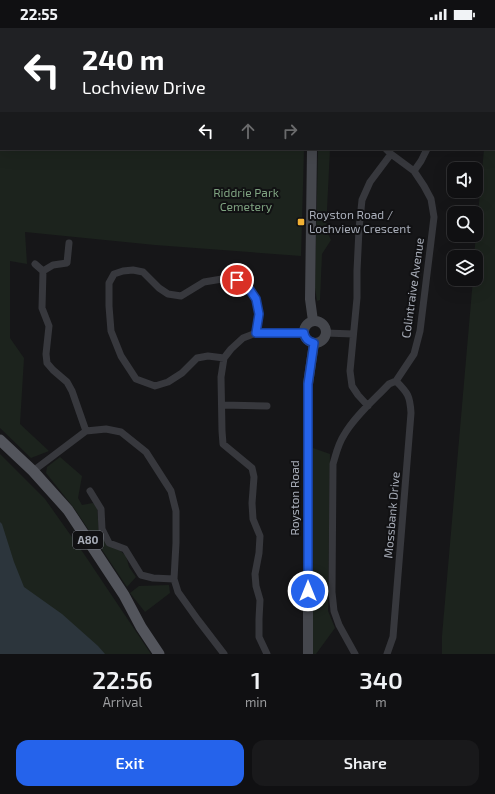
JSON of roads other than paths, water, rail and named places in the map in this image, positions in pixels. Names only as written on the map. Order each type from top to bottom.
[{"type":"main road","name":"A80","points":[[0,440],[33,471],[68,510],[124,595],[141,627],[159,654]]},
{"type":"street","points":[[312,150],[310,299],[313,321]]},
{"type":"street","points":[[414,171],[426,150]]},
{"type":"street","points":[[368,406],[352,386],[350,371],[357,298],[357,264],[362,200],[370,182],[388,152]]},
{"type":"street","name":"Colintraive Avenue","points":[[355,654],[339,625],[334,611],[332,592],[333,464],[337,449],[349,426],[389,384],[396,381],[414,354],[420,331],[434,217],[431,199],[414,171],[388,152]]},
{"type":"street","points":[[43,271],[53,265],[67,263],[69,243]]},
{"type":"street","points":[[35,264],[43,271]]},
{"type":"street","points":[[224,358],[208,356],[196,358],[182,373],[168,382],[155,386],[136,379],[121,356],[110,331],[109,283],[114,274],[123,270],[143,272],[159,288],[168,294],[181,296],[204,282],[222,279],[237,280],[250,290],[256,299],[259,314],[256,333]]},
{"type":"street","points":[[43,271],[42,308],[49,326],[46,354],[47,363],[67,382],[72,391],[86,431]]},
{"type":"street","points":[[313,321],[323,325],[326,333],[322,341],[318,343],[307,340],[304,333],[305,327],[313,321]]},
{"type":"street","points":[[267,654],[259,636],[260,600],[256,586],[255,574],[259,553],[260,536],[253,520],[252,503],[254,477],[252,468],[223,444],[221,378],[224,358],[243,338],[256,333],[304,333]]},
{"type":"street","points":[[326,333],[353,334]]},
{"type":"street","name":"Royston Road","points":[[308,654],[308,384],[314,343]]},
{"type":"street","name":"Mossbank Drive","points":[[387,654],[393,637],[412,413],[410,401],[406,391],[396,381]]},
{"type":"street","points":[[222,405],[267,406]]},
{"type":"street","points":[[33,471],[86,431],[106,429],[122,432],[146,452],[171,491],[176,511],[174,579],[178,592],[224,654]]},
{"type":"street","points":[[90,491],[101,509],[102,529],[109,543],[125,549],[141,575],[153,578],[174,579]]},
{"type":"place","name":"Royston Road / Lochview Crescent","points":[[301,222]]},
{"type":"park label","name":"Riddrie Park Cemetery","points":[[246,200]]}]
